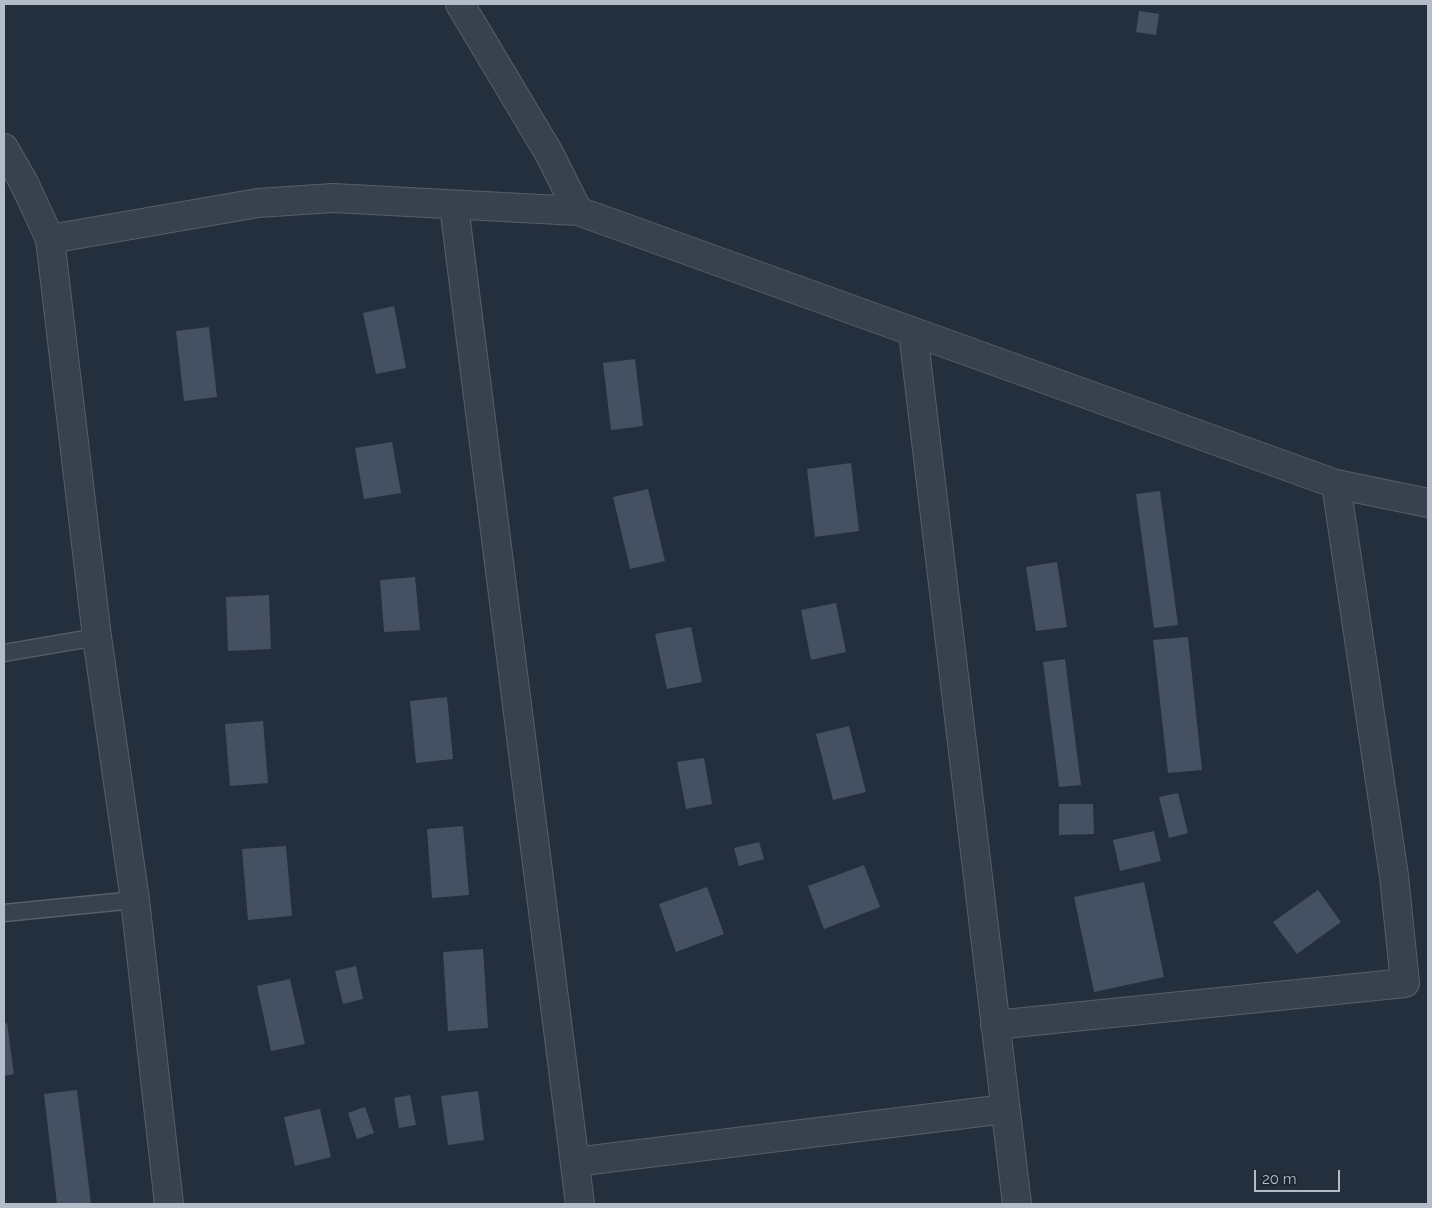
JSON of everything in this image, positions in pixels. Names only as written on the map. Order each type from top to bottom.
[{"type":"street","points":[[460,4],[549,153],[578,211]]},
{"type":"street","points":[[4,148],[24,183],[50,239],[97,636],[135,900],[169,1204]]},
{"type":"street","points":[[50,239],[258,203],[333,198],[394,200],[454,206],[578,211],[1336,484],[1428,503]]},
{"type":"street","points":[[454,206],[580,1204]]},
{"type":"street","points":[[913,332],[1017,1204]]},
{"type":"street","points":[[995,1025],[1417,981],[1394,876],[1336,484]]},
{"type":"street","points":[[574,1162],[1005,1109]]},
{"type":"lane","points":[[4,653],[97,636]]},
{"type":"lane","points":[[4,913],[135,900]]},
{"type":"building","points":[[1139,11],[1159,14],[1156,35],[1136,32]]},
{"type":"building","points":[[394,306],[406,368],[376,374],[363,313]]},
{"type":"building","points":[[209,327],[217,397],[184,401],[176,331]]},
{"type":"building","points":[[635,359],[643,426],[611,430],[603,363]]},
{"type":"building","points":[[392,442],[401,493],[364,499],[355,448]]},
{"type":"building","points":[[851,463],[859,531],[815,537],[807,469]]},
{"type":"building","points":[[648,489],[665,561],[630,569],[613,497]]},
{"type":"building","points":[[1160,491],[1178,625],[1154,628],[1136,494]]},
{"type":"building","points":[[1057,562],[1067,627],[1036,631],[1026,567]]},
{"type":"building","points":[[415,577],[420,630],[384,632],[380,580]]},
{"type":"building","points":[[269,595],[271,649],[228,651],[226,597]]},
{"type":"building","points":[[836,603],[846,652],[811,660],[801,610]]},
{"type":"building","points":[[691,627],[702,682],[667,689],[655,634]]},
{"type":"building","points":[[1188,637],[1202,770],[1168,773],[1153,640]]},
{"type":"building","points":[[1065,659],[1081,785],[1059,787],[1043,662]]},
{"type":"building","points":[[447,697],[453,759],[416,763],[410,701]]},
{"type":"building","points":[[263,721],[268,783],[230,786],[225,724]]},
{"type":"building","points":[[849,726],[866,792],[833,800],[816,734]]},
{"type":"building","points":[[704,758],[712,804],[686,809],[677,762]]},
{"type":"building","points":[[1178,793],[1188,833],[1169,838],[1159,797]]},
{"type":"building","points":[[1059,804],[1093,804],[1094,834],[1059,835]]},
{"type":"building","points":[[463,826],[469,895],[432,898],[427,829]]},
{"type":"building","points":[[1154,831],[1161,861],[1120,871],[1113,840]]},
{"type":"building","points":[[759,842],[764,859],[739,866],[734,848]]},
{"type":"building","points":[[286,846],[292,916],[248,920],[242,849]]},
{"type":"building","points":[[864,865],[880,907],[824,929],[808,886]]},
{"type":"building","points":[[1144,882],[1164,977],[1094,992],[1074,897]]},
{"type":"building","points":[[707,887],[724,934],[676,952],[659,904]]},
{"type":"building","points":[[1318,890],[1341,922],[1297,954],[1273,922]]},
{"type":"building","points":[[483,949],[488,1028],[448,1031],[443,952]]},
{"type":"building","points":[[356,966],[363,999],[343,1004],[335,971]]},
{"type":"building","points":[[290,979],[305,1044],[271,1051],[257,986]]},
{"type":"building","points":[[7,1023],[14,1074],[4,1076],[4,1024]]},
{"type":"building","points":[[77,1090],[91,1204],[57,1204],[44,1094]]},
{"type":"building","points":[[478,1091],[484,1140],[448,1145],[441,1096]]},
{"type":"building","points":[[410,1095],[416,1125],[399,1128],[394,1098]]},
{"type":"building","points":[[365,1107],[374,1133],[357,1139],[348,1113]]},
{"type":"building","points":[[320,1109],[331,1157],[295,1166],[284,1117]]}]
